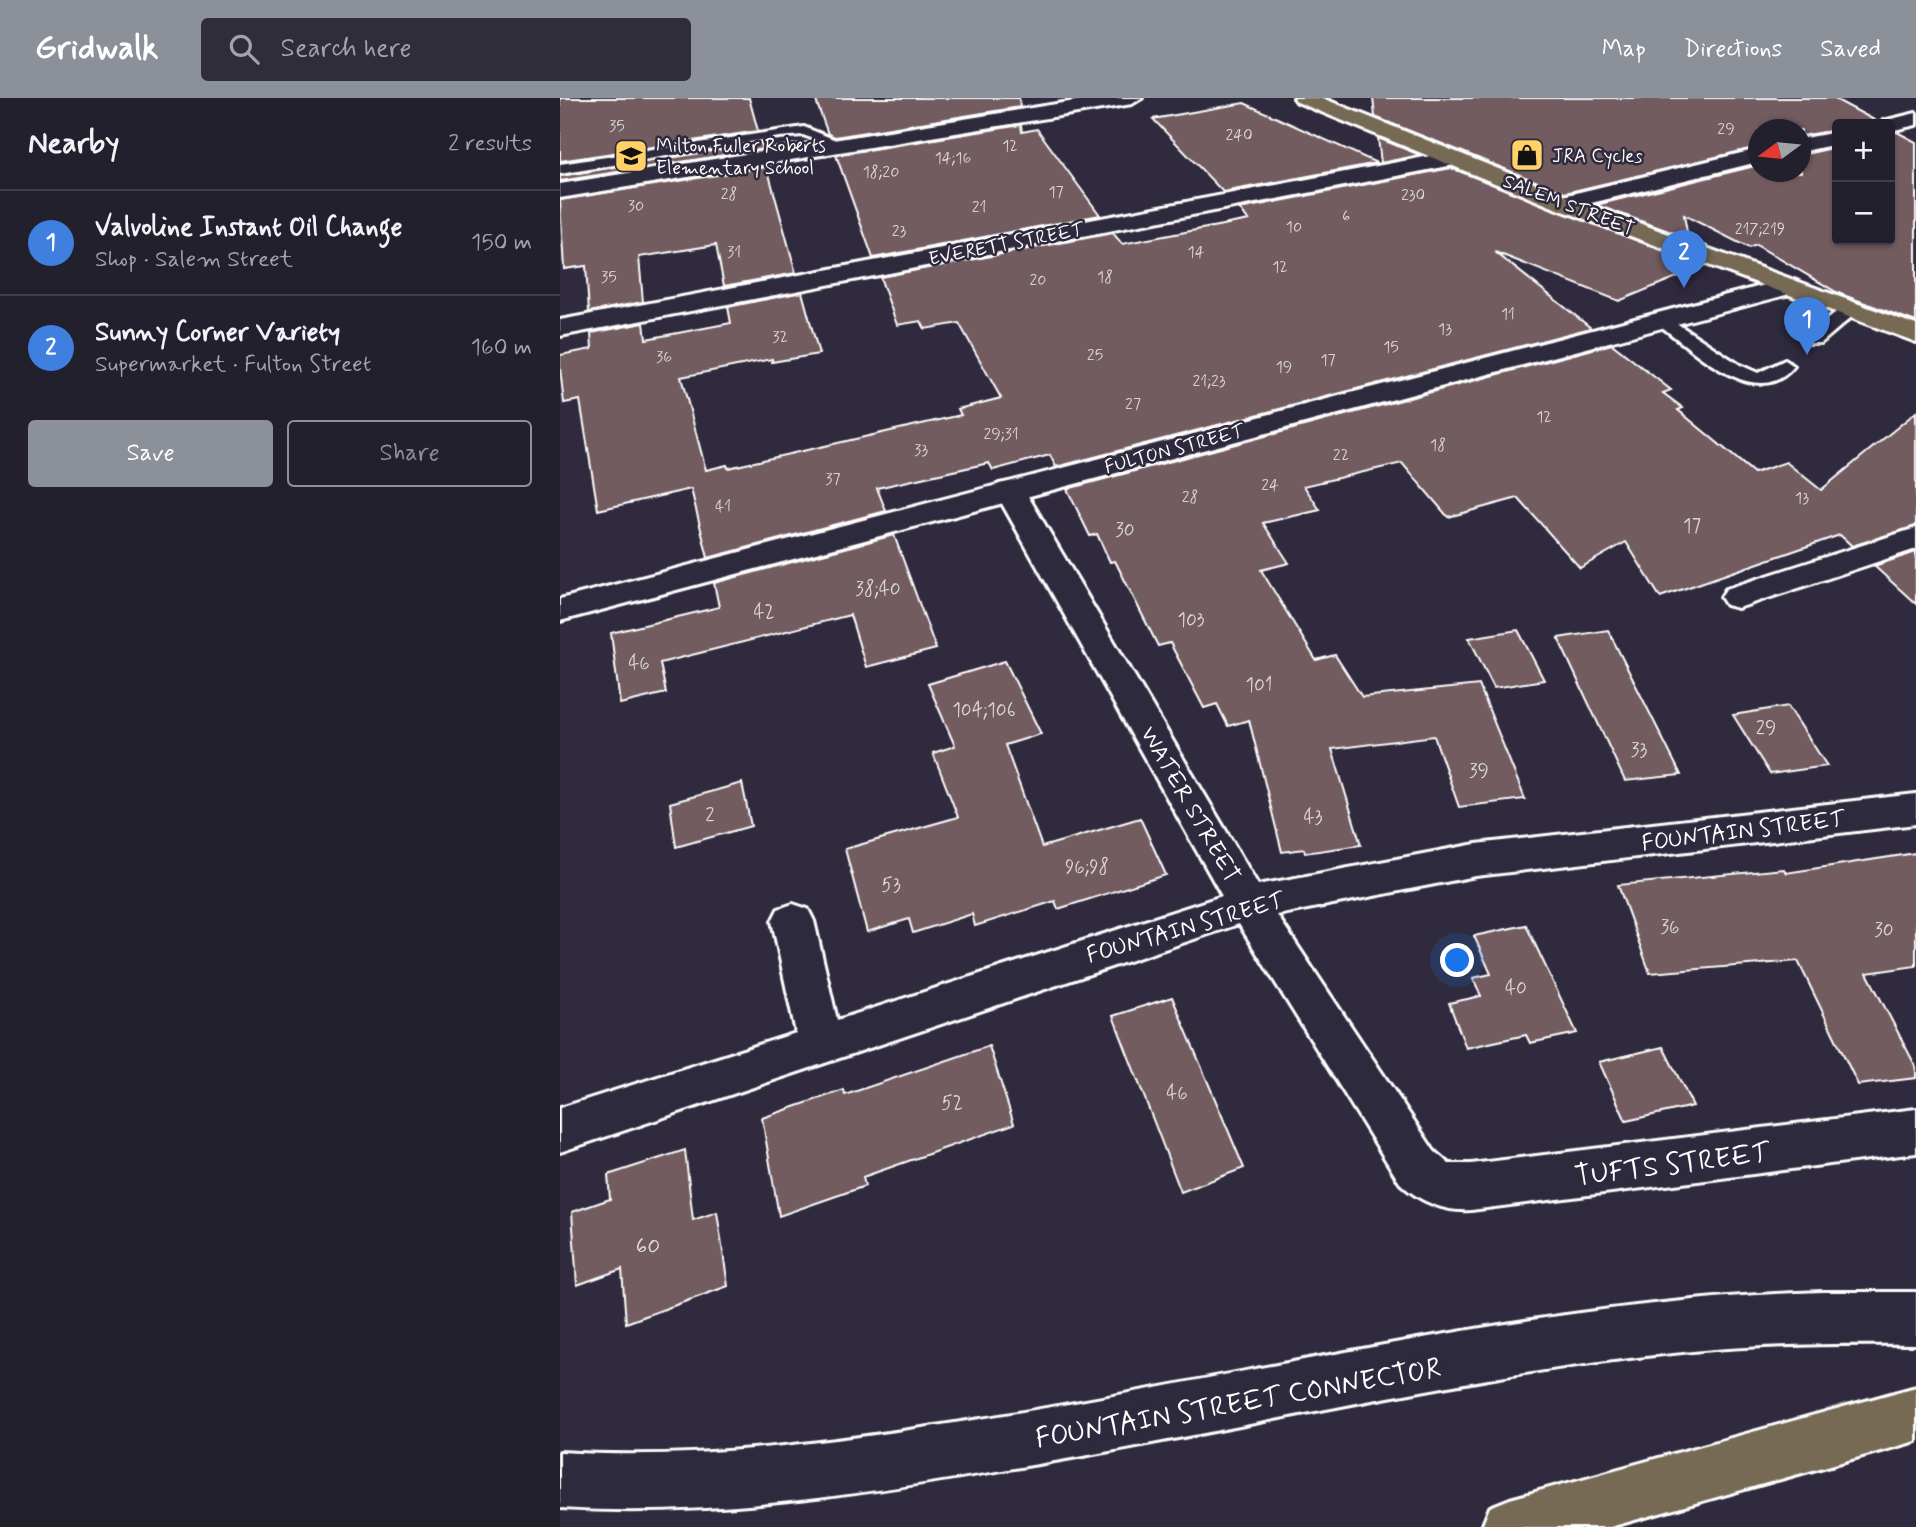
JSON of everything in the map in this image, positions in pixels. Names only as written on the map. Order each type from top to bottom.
[{"type":"main road","name":"SALEM STREET","points":[[1304,98],[1563,203],[1916,334]]},
{"type":"main road","points":[[1510,1527],[1916,1414]]},
{"type":"street","points":[[560,191],[1132,98]]},
{"type":"street","points":[[1895,124],[1916,119]]},
{"type":"street","points":[[1811,144],[1832,139]]},
{"type":"street","name":"EVERETT STREET","points":[[560,328],[1451,159]]},
{"type":"street","points":[[1563,203],[1748,159]]},
{"type":"street","name":"FULTON STREET","points":[[560,610],[1788,287]]},
{"type":"street","name":"WATER STREET","points":[[1010,491],[1248,904],[1417,1167],[1430,1180]]},
{"type":"street","points":[[1738,597],[1916,538]]},
{"type":"street","name":"FOUNTAIN STREET","points":[[560,1130],[1248,904],[1476,860],[1916,809]]},
{"type":"street","points":[[793,921],[820,1043]]},
{"type":"street","name":"TUFTS STREET","points":[[1430,1180],[1450,1188],[1471,1187],[1916,1131]]},
{"type":"street","name":"FOUNTAIN STREET CONNECTOR","points":[[560,1480],[609,1485],[697,1485],[790,1474],[1058,1435],[1486,1357],[1670,1328],[1826,1317],[1916,1318]]},
{"type":"lane","points":[[560,169],[779,133],[804,131],[841,145]]},
{"type":"lane","points":[[1815,339],[1849,310]]},
{"type":"lane","points":[[1664,320],[1745,375],[1766,378],[1785,366]]},
{"type":"building","name":"Milton Fuller Roberts Elementary School","points":[[560,98],[749,98],[758,131],[560,161]]},
{"type":"building","points":[[815,98],[1019,98],[1020,107],[835,137],[828,134]]},
{"type":"building","points":[[1373,98],[1833,98],[1872,119],[1832,119],[1832,131],[1811,134],[1811,119],[1748,119],[1748,150],[1565,193],[1375,117]]},
{"type":"building","points":[[1244,103],[1377,163],[1223,192],[1153,119]]},
{"type":"building","points":[[1021,125],[1022,132],[1037,129],[1100,215],[873,258],[836,155]]},
{"type":"building","points":[[1895,132],[1916,142],[1916,322],[1838,293],[1756,245],[1749,248],[1684,215],[1688,238],[1596,205],[1748,168],[1748,182],[1811,182],[1811,153],[1832,148],[1832,245],[1895,245]]},
{"type":"building","points":[[1378,138],[1420,155],[1381,163]]},
{"type":"building","points":[[761,143],[763,149],[560,181],[560,176]]},
{"type":"building","points":[[767,167],[796,273],[724,286],[716,245],[639,257],[643,302],[589,312],[586,266],[564,269],[560,200]]},
{"type":"building","points":[[1451,168],[1692,262],[1694,270],[1619,301],[1495,252],[1591,328],[1056,467],[1050,455],[993,470],[989,463],[877,488],[886,511],[708,558],[691,489],[598,510],[580,400],[564,403],[560,368],[560,355],[592,349],[591,333],[644,323],[646,339],[731,323],[728,307],[802,292],[819,354],[772,362],[772,359],[681,377],[706,470],[727,465],[728,468],[961,415],[958,409],[1001,398],[959,323],[925,329],[921,321],[897,325],[880,277],[1113,233],[1122,244],[1249,220],[1239,209]]},
{"type":"building","points":[[1612,344],[1671,390],[1663,393],[1683,408],[1678,410],[1754,473],[1786,462],[1821,490],[1916,412],[1916,526],[1852,546],[1840,535],[1660,597],[1626,542],[1580,568],[1518,498],[1448,517],[1402,463],[1304,486],[1320,510],[1263,523],[1289,563],[1261,570],[1316,660],[1335,655],[1362,697],[1479,685],[1525,799],[1459,807],[1434,736],[1332,749],[1361,845],[1305,853],[1304,849],[1282,852],[1249,720],[1228,726],[1217,704],[1204,708],[1170,643],[1158,646],[1115,561],[1110,562],[1097,534],[1090,536],[1067,489]]},
{"type":"building","points":[[894,535],[936,649],[866,667],[850,615],[660,663],[666,693],[620,704],[611,633],[719,607],[714,583]]},
{"type":"building","points":[[1916,552],[1916,604],[1874,566]]},
{"type":"building","points":[[1518,630],[1544,680],[1494,688],[1469,638]]},
{"type":"building","points":[[1608,630],[1681,775],[1625,781],[1558,638]]},
{"type":"building","points":[[1005,661],[1041,734],[1005,745],[1042,847],[1140,818],[1166,875],[1058,909],[1055,901],[975,926],[972,914],[913,933],[909,919],[867,932],[845,849],[958,817],[933,753],[955,746],[928,684]]},
{"type":"building","points":[[1788,706],[1827,766],[1770,774],[1733,715]]},
{"type":"building","points":[[742,783],[751,826],[676,847],[670,803]]},
{"type":"building","points":[[1916,853],[1916,966],[1867,973],[1916,1067],[1916,1078],[1858,1085],[1798,961],[1650,973],[1618,885],[1784,869],[1786,873]]},
{"type":"building","points":[[1526,925],[1577,1033],[1530,1043],[1526,1035],[1466,1048],[1449,1003],[1481,996],[1473,978],[1491,974],[1474,936]]},
{"type":"building","points":[[1172,997],[1244,1168],[1181,1192],[1113,1016]]},
{"type":"building","points":[[989,1046],[1014,1124],[863,1177],[865,1186],[779,1216],[762,1118],[844,1090],[845,1095]]},
{"type":"building","points":[[1663,1047],[1693,1106],[1626,1121],[1599,1062]]},
{"type":"building","points":[[685,1150],[693,1220],[717,1212],[728,1286],[626,1323],[622,1269],[577,1285],[572,1212],[610,1199],[608,1175]]},
{"type":"place","name":"JRA Cycles","points":[[1527,155]]},
{"type":"place","name":"Milton Fuller Roberts Elementary School","points":[[631,156]]},
{"type":"place","name":"Sunny Corner Variety","points":[[1684,288]]},
{"type":"place","name":"Valvoline Instant Oil Change","points":[[1807,355]]}]
